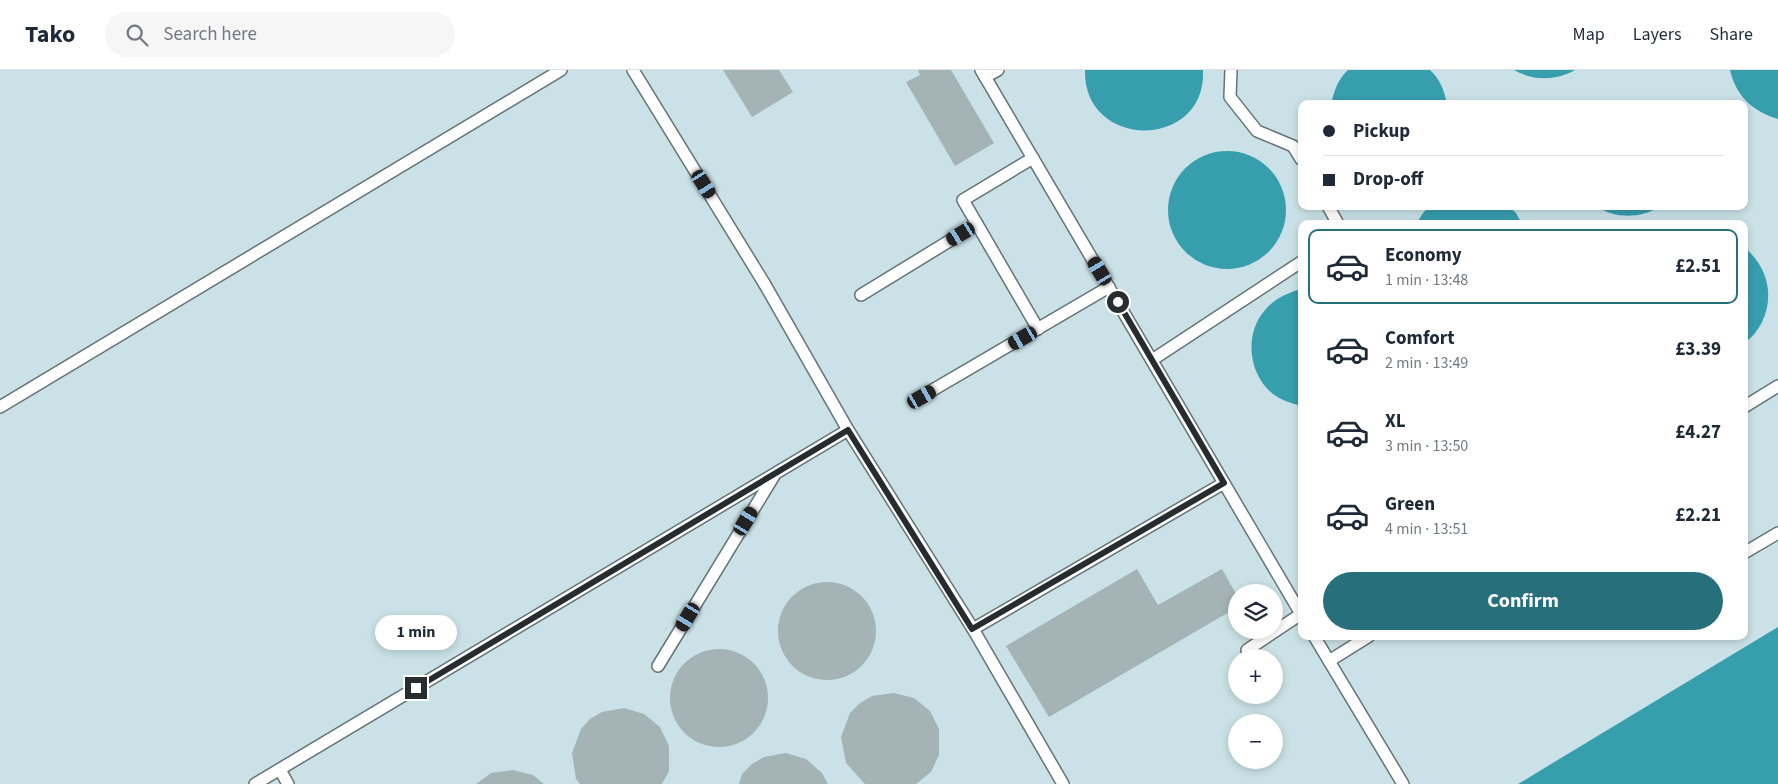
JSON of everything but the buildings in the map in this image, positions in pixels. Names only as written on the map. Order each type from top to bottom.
[{"type":"lane","points":[[0,407],[561,70]]},
{"type":"lane","points":[[633,70],[764,283],[848,430],[972,629],[1063,784]]},
{"type":"lane","points":[[998,70],[983,74],[1298,609]]},
{"type":"lane","points":[[1231,70],[1230,97],[1257,131],[1293,146],[1298,154]]},
{"type":"lane","points":[[1033,158],[963,200],[1038,329]]},
{"type":"lane","points":[[861,295],[976,224]]},
{"type":"lane","points":[[1152,360],[1298,264]]},
{"type":"lane","points":[[919,398],[1109,287]]},
{"type":"lane","points":[[1748,405],[1777,390]]},
{"type":"lane","points":[[255,784],[848,430]]},
{"type":"lane","points":[[658,666],[776,472]]},
{"type":"lane","points":[[972,629],[1224,483]]},
{"type":"lane","points":[[1748,551],[1778,533]]},
{"type":"lane","points":[[1248,649],[1298,616]]},
{"type":"lane","points":[[1316,640],[1403,784]]},
{"type":"lane","points":[[1329,661],[1363,640]]},
{"type":"lane","points":[[280,770],[288,784]]},
{"type":"shaded area","points":[[0,70],[1778,70],[1778,784],[0,784]]},
{"type":"water","points":[[1085,70],[1203,70],[1199,96],[1186,115],[1167,127],[1145,130],[1123,127],[1103,115],[1090,97]]},
{"type":"water","points":[[1348,70],[1430,70],[1441,85],[1446,100],[1332,100],[1342,77]]},
{"type":"water","points":[[1514,70],[1575,70],[1552,78],[1537,78]]},
{"type":"water","points":[[1730,70],[1778,70],[1778,119],[1760,112],[1748,103],[1748,100],[1745,100],[1736,88]]},
{"type":"water","points":[[1227,151],[1250,156],[1269,168],[1281,187],[1286,210],[1281,233],[1269,252],[1250,264],[1227,269],[1204,264],[1185,252],[1173,233],[1168,210],[1173,187],[1185,168],[1204,156]]},
{"type":"water","points":[[1426,210],[1513,210],[1520,220],[1419,220]]},
{"type":"water","points":[[1603,210],[1653,210],[1628,216]]},
{"type":"water","points":[[1748,251],[1763,272],[1768,291],[1766,312],[1759,328],[1748,340]]},
{"type":"water","points":[[1298,290],[1298,405],[1279,398],[1265,386],[1258,376],[1252,354],[1254,330],[1258,320],[1272,303]]},
{"type":"water","points":[[1778,627],[1778,784],[1518,784]]},
{"type":"route","points":[[416,688],[848,430],[972,629],[1224,483],[1118,302]]}]
